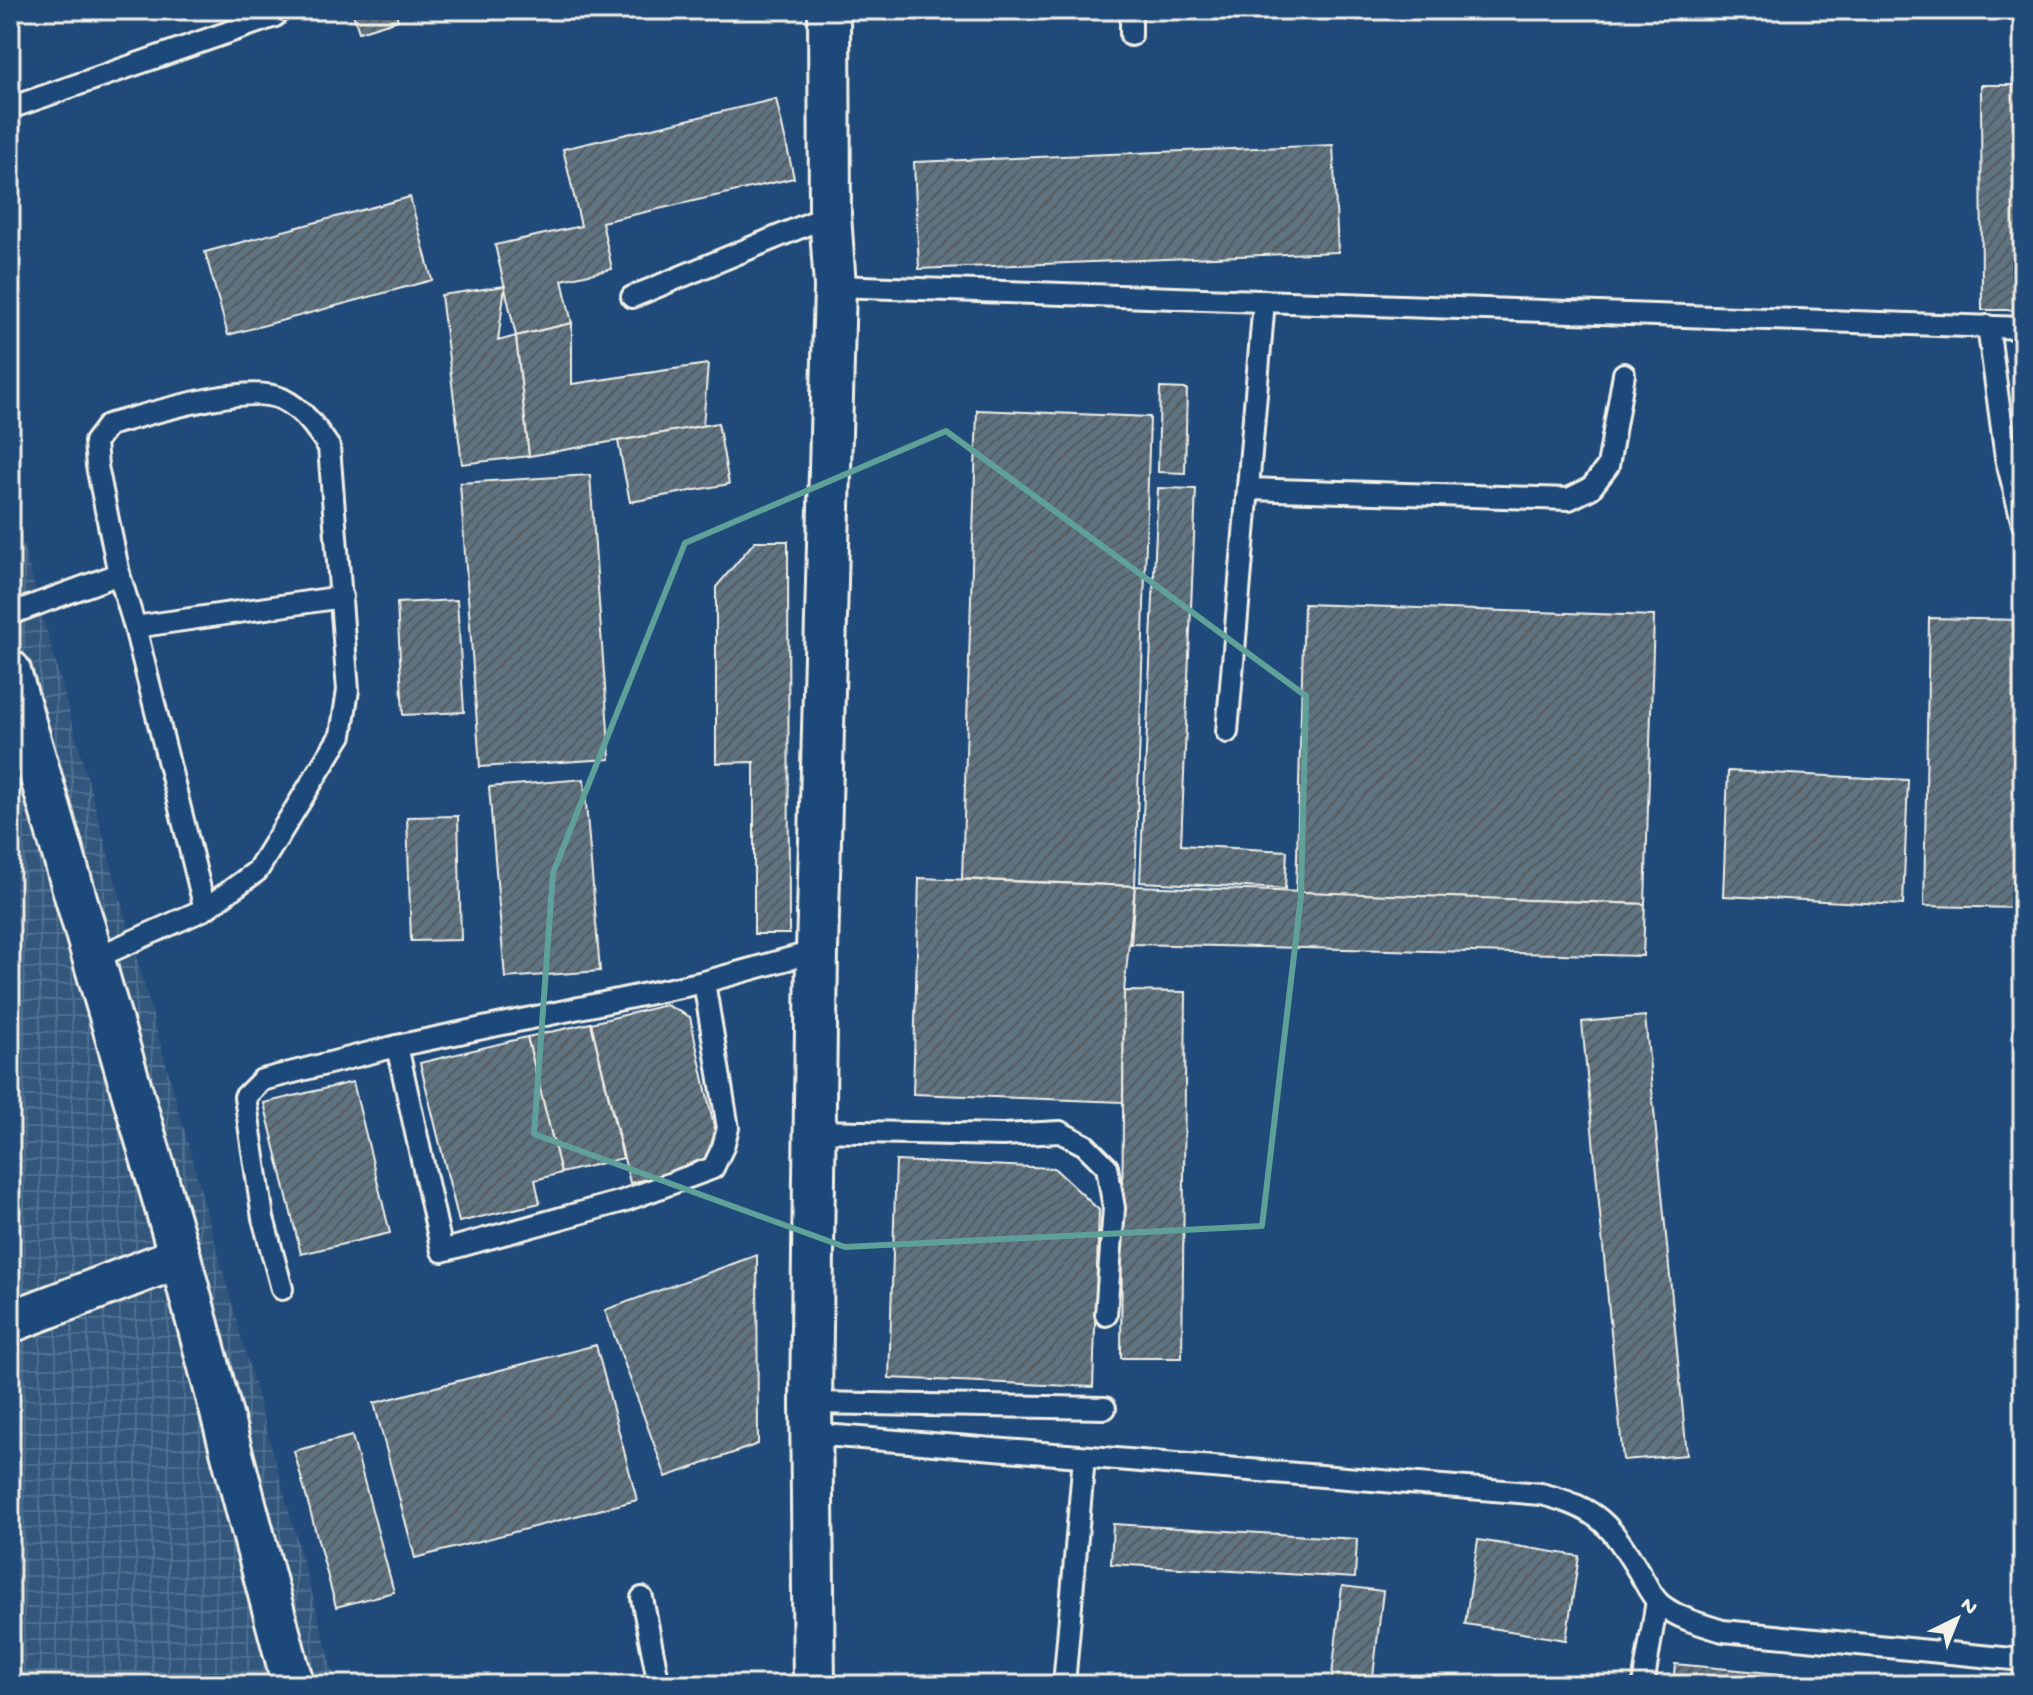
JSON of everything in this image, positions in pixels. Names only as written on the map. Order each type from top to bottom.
[{"type":"street","points":[[814,1685],[811,1418],[817,951],[835,286],[830,215],[829,10]]},
{"type":"street","points":[[10,671],[180,1257],[293,1685]]},
{"type":"street","points":[[10,1322],[180,1257]]},
{"type":"lane","points":[[1131,10],[1131,35]]},
{"type":"lane","points":[[10,108],[275,16]]},
{"type":"lane","points":[[632,297],[830,215]]},
{"type":"lane","points":[[835,286],[2023,328]]},
{"type":"lane","points":[[1227,732],[1264,301]]},
{"type":"lane","points":[[1988,326],[2006,458],[2023,524]]},
{"type":"lane","points":[[1248,489],[1569,499],[1591,488],[1608,466],[1624,374]]},
{"type":"lane","points":[[93,959],[205,909],[257,871],[341,735],[348,690],[329,447],[310,419],[282,399],[258,393],[184,405],[108,425],[95,442],[119,574],[205,909]]},
{"type":"lane","points":[[10,614],[119,574]]},
{"type":"lane","points":[[135,627],[342,597]]},
{"type":"lane","points":[[282,1289],[263,1218],[245,1097],[262,1080],[397,1046],[704,982],[817,951]]},
{"type":"lane","points":[[397,1046],[442,1251],[623,1201],[713,1168],[728,1128],[704,982]]},
{"type":"lane","points":[[816,1131],[1003,1135],[1060,1132],[1085,1145],[1107,1167],[1114,1208],[1106,1315]]},
{"type":"lane","points":[[811,1418],[1105,1408]]},
{"type":"lane","points":[[811,1418],[1084,1457],[1541,1494],[1570,1501],[1594,1513],[1613,1530],[1657,1601],[1683,1619],[1723,1631],[2023,1660]]},
{"type":"lane","points":[[1064,1685],[1084,1457]]},
{"type":"lane","points":[[642,1598],[659,1685]]},
{"type":"lane","points":[[1643,1685],[1657,1601]]},
{"type":"highlighted area","points":[[946,431],[1306,696],[1301,896],[1262,1226],[845,1247],[534,1134],[553,873],[685,543]]},
{"type":"shaded area","points":[[10,497],[337,1685],[10,1685]]},
{"type":"building","points":[[352,10],[395,10],[398,20],[359,32]]},
{"type":"building","points":[[2016,10],[2023,10],[2023,64],[2017,64]]},
{"type":"building","points":[[1981,85],[2023,85],[2023,310],[1982,310]]},
{"type":"building","points":[[776,99],[794,178],[602,222],[612,269],[562,280],[572,323],[516,336],[495,245],[581,226],[563,149]]},
{"type":"building","points":[[1333,145],[1338,252],[919,269],[914,162]]},
{"type":"building","points":[[410,197],[432,280],[228,335],[205,252]]},
{"type":"building","points":[[505,286],[498,341],[516,336],[529,456],[462,464],[441,295]]},
{"type":"building","points":[[572,323],[572,384],[708,364],[703,426],[529,456],[516,336]]},
{"type":"building","points":[[1160,388],[1187,389],[1185,473],[1158,472]]},
{"type":"building","points":[[977,410],[1150,417],[1135,886],[962,879]]},
{"type":"building","points":[[718,423],[729,484],[630,502],[618,441]]},
{"type":"building","points":[[590,475],[610,759],[480,767],[460,483]]},
{"type":"building","points":[[1158,488],[1196,489],[1181,845],[1287,851],[1285,889],[1140,882]]},
{"type":"building","points":[[755,541],[788,541],[789,934],[754,934],[754,762],[716,763],[716,587]]},
{"type":"building","points":[[457,600],[464,712],[403,715],[397,603]]},
{"type":"building","points":[[1304,604],[1654,616],[1645,904],[1296,892]]},
{"type":"building","points":[[1929,618],[2021,620],[2017,908],[1924,906]]},
{"type":"building","points":[[1728,771],[1908,780],[1903,905],[1723,896]]},
{"type":"building","points":[[584,779],[600,971],[505,978],[489,787]]},
{"type":"building","points":[[458,816],[461,940],[411,941],[407,817]]},
{"type":"building","points":[[919,878],[1135,886],[1124,991],[1123,1102],[913,1094]]},
{"type":"building","points":[[1135,886],[1645,904],[1643,956],[1131,944]]},
{"type":"building","points":[[1124,991],[1186,992],[1182,1358],[1121,1358]]},
{"type":"building","points":[[666,1005],[690,1017],[717,1140],[701,1166],[630,1183],[591,1023]]},
{"type":"building","points":[[1645,1016],[1687,1455],[1623,1460],[1582,1022]]},
{"type":"building","points":[[591,1023],[623,1158],[561,1173],[527,1037]]},
{"type":"building","points":[[527,1037],[561,1173],[535,1180],[540,1203],[459,1222],[420,1063]]},
{"type":"building","points":[[353,1082],[390,1233],[301,1254],[264,1103]]},
{"type":"building","points":[[896,1161],[1054,1168],[1099,1210],[1093,1387],[889,1378]]},
{"type":"building","points":[[757,1255],[758,1444],[666,1477],[605,1310]]},
{"type":"building","points":[[596,1345],[637,1500],[415,1558],[374,1403]]},
{"type":"building","points":[[352,1436],[394,1592],[336,1607],[294,1451]]},
{"type":"building","points":[[1113,1524],[1357,1539],[1355,1578],[1111,1564]]},
{"type":"building","points":[[1478,1540],[1579,1556],[1566,1640],[1465,1624]]},
{"type":"building","points":[[1342,1586],[1383,1591],[1372,1685],[1331,1685]]},
{"type":"building","points":[[1675,1664],[1897,1685],[1673,1685]]}]
